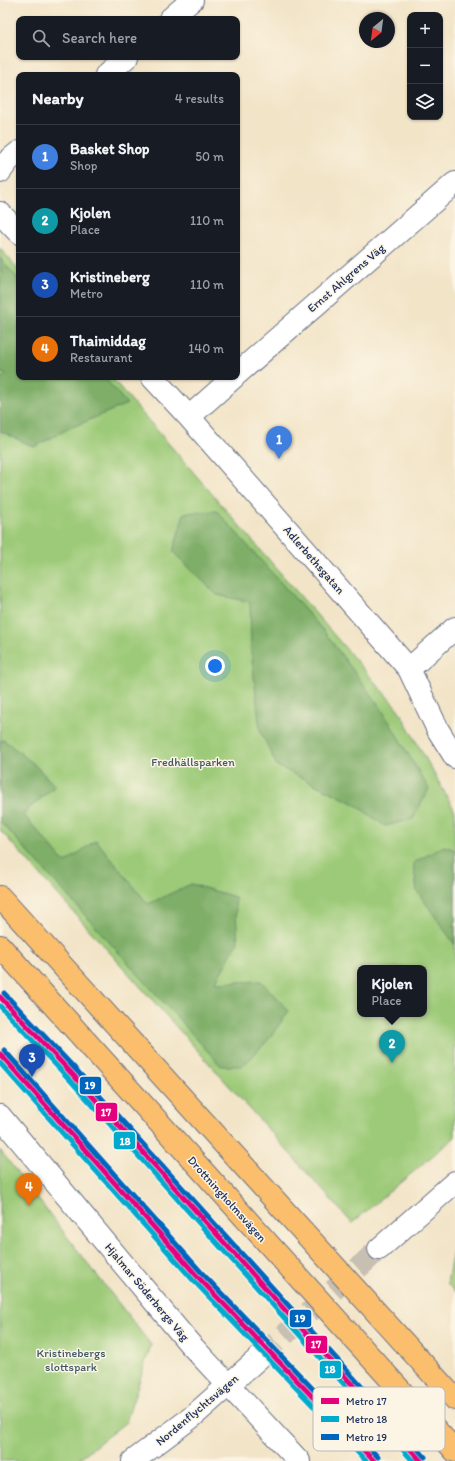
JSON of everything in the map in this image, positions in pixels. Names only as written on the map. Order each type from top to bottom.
[{"type":"main road","points":[[0,897],[444,1387]]},
{"type":"main road","name":"Drottningholmsvägen","points":[[0,946],[397,1387]]},
{"type":"main road","points":[[445,1388],[455,1399]]},
{"type":"main road","name":"Drottningholmsvägen","points":[[445,1440],[455,1451]]},
{"type":"street","points":[[173,16],[192,0]]},
{"type":"street","points":[[110,72],[124,60]]},
{"type":"street","points":[[0,172],[16,155]]},
{"type":"street","name":"Ernst Ahlgrens Väg","points":[[240,371],[455,183]]},
{"type":"street","points":[[0,212],[16,230]]},
{"type":"street","name":"Adlerbethsgatan","points":[[155,380],[189,417],[409,669],[447,734],[455,757]]},
{"type":"street","points":[[189,417],[231,380]]},
{"type":"street","points":[[409,669],[455,628]]},
{"type":"street","name":"Hjalmar Söderbergs Väg","points":[[0,1116],[189,1342],[299,1461]]},
{"type":"street","points":[[379,1249],[455,1182]]},
{"type":"street","name":"Nordenflychtsvägen","points":[[133,1461],[192,1417],[260,1357]]},
{"type":"green space","name":"Fredhällsparken","points":[[0,248],[16,267],[16,380],[114,380],[398,709],[455,811],[455,1137],[352,1223],[0,830]]},
{"type":"green space","points":[[0,258],[16,277],[16,380],[107,380],[127,404],[68,429],[34,447],[0,431],[0,380],[7,374],[0,373]]},
{"type":"green space","points":[[217,511],[323,630],[381,708],[429,789],[413,819],[385,826],[353,803],[277,766],[260,730],[251,651],[250,602],[217,595],[173,552],[184,513]]},
{"type":"green space","points":[[4,740],[34,764],[55,786],[23,814],[65,863],[96,840],[148,904],[191,884],[235,897],[238,942],[215,983],[261,981],[289,1011],[269,1039],[243,1066],[221,1066],[0,821],[0,741]]},
{"type":"green space","points":[[444,846],[455,850],[455,945],[417,891],[413,863]]},
{"type":"green space","name":"Kristinebergs slottspark","points":[[0,1150],[151,1345],[126,1422],[76,1461],[0,1461]]},
{"type":"green space","points":[[455,1240],[455,1292],[447,1283]]},
{"type":"tunnel","points":[[260,1357],[379,1249]]},
{"type":"metro line","name":"19","points":[[4,993],[79,1073],[362,1387]]},
{"type":"metro line","name":"17","points":[[0,997],[75,1077],[354,1387]]},
{"type":"metro line","name":"18","points":[[0,1006],[71,1081],[346,1387]]},
{"type":"metro line","name":"19","points":[[4,1050],[201,1272],[313,1389]]},
{"type":"metro line","name":"17","points":[[0,1054],[197,1276],[313,1397]]},
{"type":"metro line","name":"18","points":[[0,1063],[193,1280],[313,1406]]},
{"type":"metro line","name":"18","points":[[356,1451],[366,1461]]},
{"type":"metro line","name":"17","points":[[364,1451],[374,1461]]},
{"type":"metro line","name":"19","points":[[372,1451],[378,1457]]},
{"type":"metro line","name":"18","points":[[404,1451],[413,1461]]},
{"type":"metro line","name":"17","points":[[412,1451],[421,1461]]},
{"type":"metro line","name":"19","points":[[420,1451],[425,1457]]},
{"type":"place","name":"Basket Shop","points":[[279,459]]},
{"type":"place","name":"Kjolen","points":[[392,1063]]},
{"type":"place","name":"Kristineberg","points":[[32,1077]]},
{"type":"place","name":"Thaimiddag","points":[[29,1206]]}]
